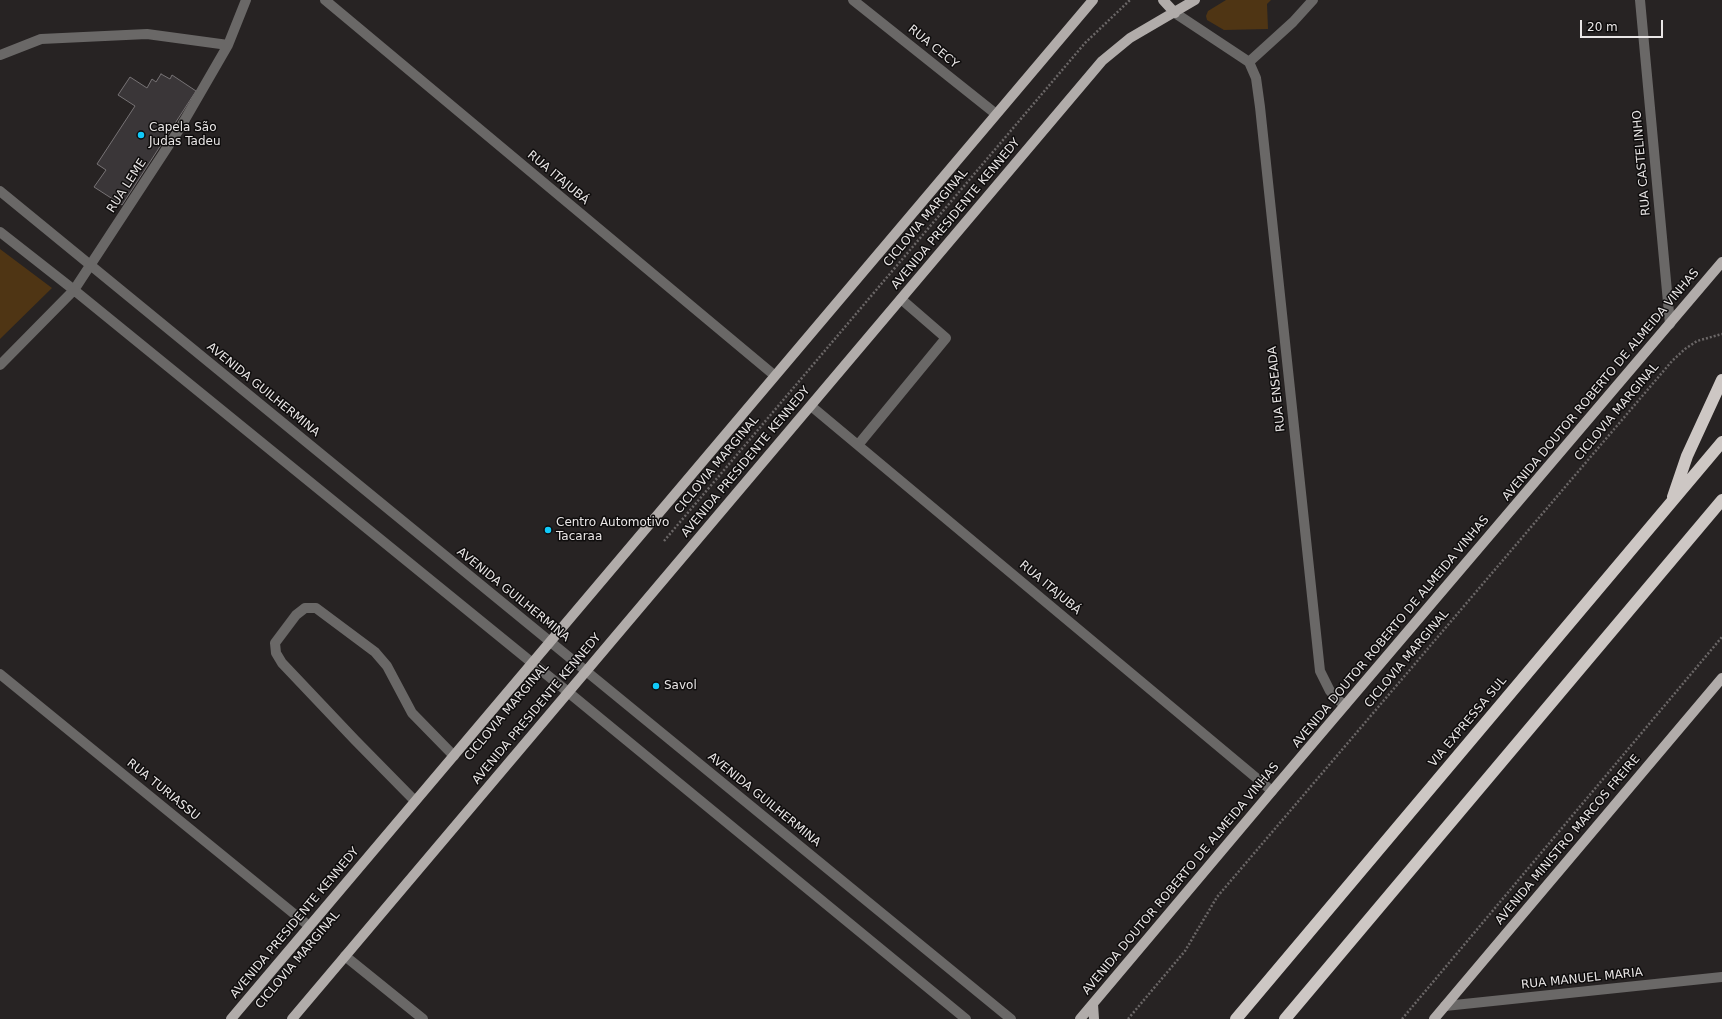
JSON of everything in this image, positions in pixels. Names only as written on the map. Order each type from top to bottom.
[{"type":"highway","points":[[1671,502],[1687,456],[1722,380]]},
{"type":"highway","name":"VIA EXPRESSA SUL","points":[[1236,1019],[1722,442]]},
{"type":"highway","points":[[1285,1019],[1722,500]]},
{"type":"highway","points":[[1704,521],[1722,507]]},
{"type":"main road","name":"AVENIDA PRESIDENTE KENNEDY","points":[[231,1019],[774,375],[1093,0]]},
{"type":"main road","points":[[1163,0],[1175,13]]},
{"type":"main road","name":"AVENIDA PRESIDENTE KENNEDY","points":[[292,1019],[1102,61],[1130,38],[1195,0]]},
{"type":"main road","name":"AVENIDA DOUTOR ROBERTO DE ALMEIDA VINHAS","points":[[1080,1019],[1722,262]]},
{"type":"main road","name":"AVENIDA MINISTRO MARCOS FREIRE","points":[[1434,1019],[1722,678]]},
{"type":"main road","points":[[1093,1004],[1094,1019]]},
{"type":"street","name":"RUA LEME","points":[[0,365],[74,290],[180,128],[228,45],[246,0]]},
{"type":"street","name":"RUA ITAJUBÁ","points":[[325,0],[774,375]]},
{"type":"street","name":"RUA CECY","points":[[853,0],[996,114]]},
{"type":"street","points":[[1175,13],[1249,62],[1293,22],[1314,0]]},
{"type":"street","name":"RUA CASTELINHO","points":[[1640,0],[1670,324]]},
{"type":"street","points":[[0,55],[41,39],[139,35],[228,45]]},
{"type":"street","name":"RUA ENSEADA","points":[[1249,62],[1256,78],[1260,107],[1320,671],[1330,691],[1345,705]]},
{"type":"street","name":"AVENIDA GUILHERMINA","points":[[0,191],[1011,1019]]},
{"type":"street","points":[[0,232],[74,290],[568,692],[966,1019]]},
{"type":"street","points":[[858,445],[946,338],[901,299]]},
{"type":"street","name":"RUA ITAJUBÁ","points":[[811,406],[1272,791]]},
{"type":"street","points":[[415,801],[282,663],[276,653],[275,643],[296,615],[305,608],[316,608],[375,652],[387,666],[412,713],[454,756]]},
{"type":"street","name":"RUA TURIASSU","points":[[0,674],[309,926]]},
{"type":"street","points":[[345,956],[423,1019]]},
{"type":"street","name":"RUA MANUEL MARIA","points":[[1445,1006],[1722,977]]},
{"type":"path","name":"CICLOVIA MARGINAL","points":[[660,546],[1085,43],[1130,0]]},
{"type":"path","name":"CICLOVIA MARGINAL","points":[[1128,1019],[1185,951],[1217,897],[1672,361],[1685,349],[1697,341],[1722,334]]},
{"type":"path","points":[[1402,1019],[1722,637]]},
{"type":"shaded area","points":[[1226,0],[1271,0],[1267,4],[1268,29],[1224,30],[1207,20],[1206,16],[1208,11]]},
{"type":"shaded area","points":[[0,249],[52,288],[0,339]]},
{"type":"building","name":"Capela São Judas Tadeu","points":[[161,74],[170,79],[172,75],[196,91],[122,205],[94,187],[106,170],[97,164],[135,106],[118,95],[130,77],[147,88],[152,79],[156,82]]},
{"type":"place","name":"Capela São Judas Tadeu","points":[[141,135]]},
{"type":"place","name":"Centro Automotivo Tacaraa","points":[[548,530]]},
{"type":"place","name":"Savol","points":[[656,686]]}]
